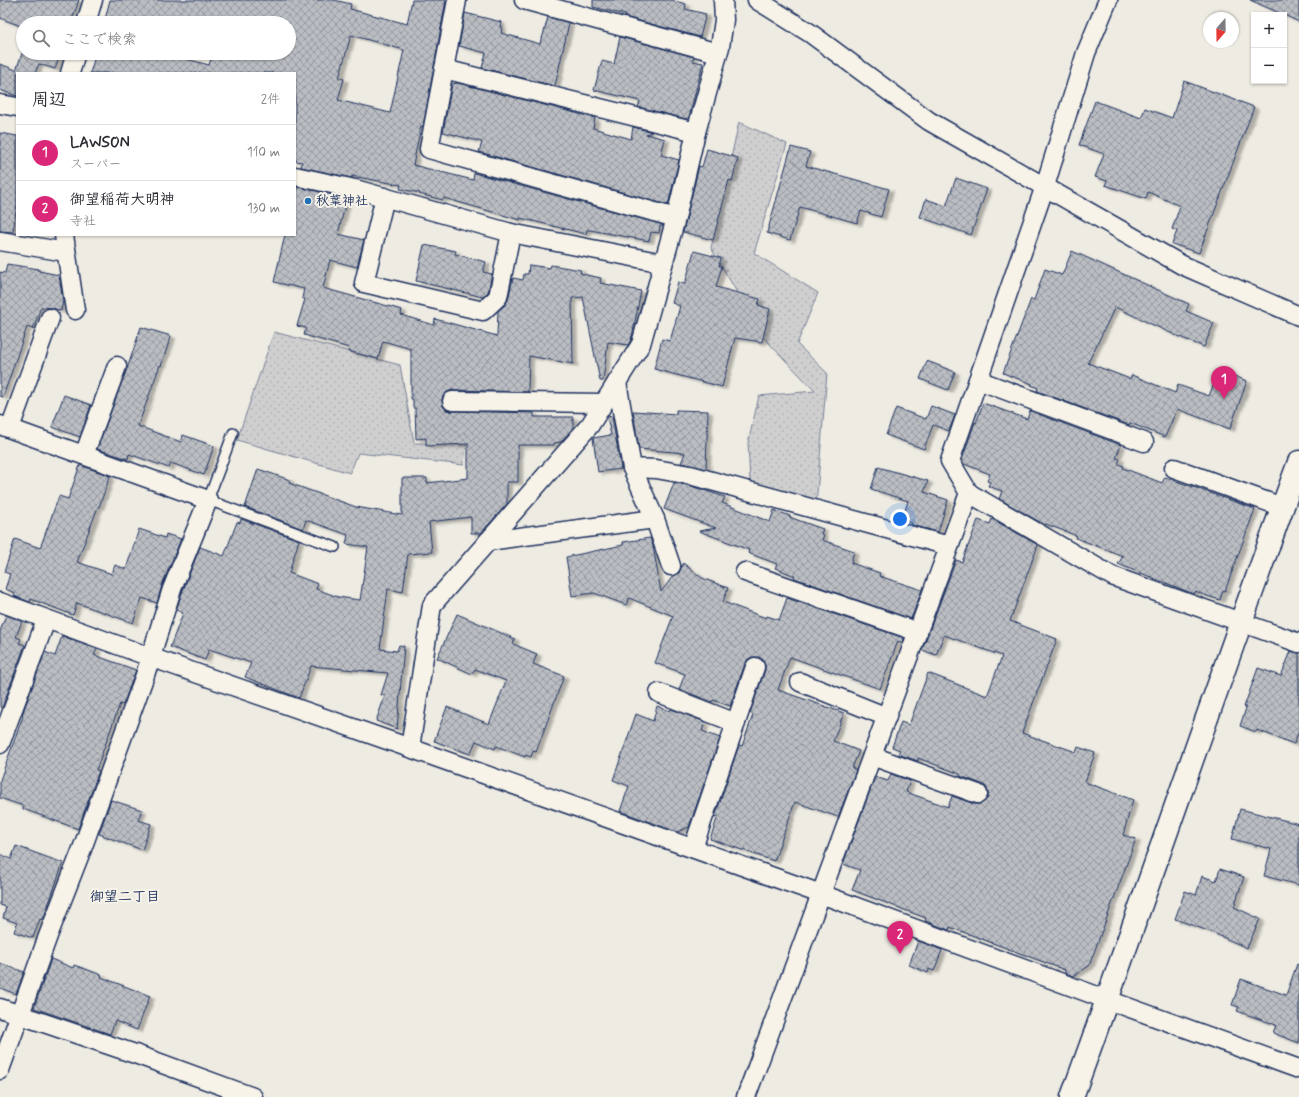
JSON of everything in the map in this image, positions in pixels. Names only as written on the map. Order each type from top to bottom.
[{"type":"street","points":[[88,16],[93,0]]},
{"type":"street","points":[[457,0],[429,149],[676,218]]},
{"type":"street","points":[[524,0],[718,53]]},
{"type":"street","points":[[410,748],[432,605],[590,425],[641,344],[676,218],[696,132],[720,47],[724,20],[723,0]]},
{"type":"street","points":[[757,0],[810,33],[929,121],[1182,265],[1299,316]]},
{"type":"street","points":[[1108,0],[1086,53],[1045,186],[950,462],[969,493],[1112,576],[1299,643]]},
{"type":"street","points":[[70,72],[74,60]]},
{"type":"street","points":[[444,69],[696,132]]},
{"type":"street","points":[[0,104],[16,107]]},
{"type":"street","points":[[296,176],[355,189],[511,233],[663,263]]},
{"type":"street","points":[[385,197],[364,283],[483,311],[498,297],[511,233]]},
{"type":"street","points":[[0,241],[65,243],[75,310]]},
{"type":"street","points":[[0,1070],[145,675],[172,589],[208,500],[5,426],[50,318]]},
{"type":"street","points":[[84,455],[117,366]]},
{"type":"street","points":[[978,380],[1144,442]]},
{"type":"street","points":[[617,382],[632,468],[655,519],[671,566]]},
{"type":"street","points":[[452,401],[604,403]]},
{"type":"street","points":[[1072,1097],[1108,1000],[1299,462]]},
{"type":"street","points":[[632,468],[690,475],[950,546]]},
{"type":"street","points":[[1174,468],[1282,507]]},
{"type":"street","points":[[746,1097],[969,493]]},
{"type":"street","points":[[488,541],[655,519]]},
{"type":"street","points":[[745,572],[918,632]]},
{"type":"street","points":[[0,602],[150,657],[821,894],[1299,1069]]},
{"type":"street","points":[[0,744],[46,620]]},
{"type":"street","points":[[693,848],[755,667]]},
{"type":"street","points":[[800,682],[887,717]]},
{"type":"street","points":[[659,693],[736,723]]},
{"type":"street","points":[[872,756],[978,794]]},
{"type":"street","points":[[0,1008],[138,1055],[253,1097]]},
{"type":"lane","points":[[233,433],[208,500],[335,547]]},
{"type":"shaded area","points":[[739,122],[787,144],[754,253],[818,293],[797,344],[827,373],[816,506],[750,482],[748,443],[759,396],[815,391],[763,337],[711,248]]},
{"type":"shaded area","points":[[274,332],[400,365],[414,443],[466,444],[464,465],[358,453],[350,473],[237,440]]},
{"type":"building","points":[[0,0],[79,0],[73,16],[16,16],[16,24],[0,18]]},
{"type":"building","points":[[110,0],[334,0],[351,4],[350,9],[407,24],[412,0],[446,0],[423,127],[421,126],[413,165],[473,180],[474,173],[663,226],[660,226],[659,233],[651,232],[649,241],[590,230],[587,230],[586,234],[520,218],[520,220],[444,198],[443,200],[400,189],[401,185],[352,176],[352,178],[301,167],[302,162],[296,161],[296,72],[90,72],[94,60],[190,60],[209,65],[211,60],[296,60],[296,16],[106,16]],"holes":[[[351,35],[404,50],[390,113],[338,100],[344,79],[339,78]]]},
{"type":"building","points":[[593,0],[671,0],[686,4],[685,9],[706,14],[700,37],[625,17],[626,15],[593,7]]},
{"type":"building","points":[[1250,0],[1299,0],[1299,22],[1287,16],[1287,12],[1277,12]]},
{"type":"building","points":[[465,13],[501,22],[501,33],[540,44],[548,17],[569,23],[555,86],[482,68],[486,53],[459,46]]},
{"type":"building","points":[[620,37],[694,57],[693,61],[703,63],[689,117],[686,119],[638,107],[640,101],[594,90],[602,61],[614,64]]},
{"type":"building","points":[[20,60],[58,60],[55,69],[39,64],[35,72],[16,72],[16,96],[0,90],[0,64],[16,70]]},
{"type":"building","points":[[1184,81],[1254,107],[1199,253],[1172,244],[1177,231],[1172,229],[1180,206],[1148,192],[1146,199],[1105,185],[1107,181],[1095,177],[1104,154],[1079,145],[1095,101],[1141,118],[1145,108],[1172,118]]},
{"type":"building","points":[[458,83],[595,118],[593,128],[631,139],[633,127],[652,132],[646,134],[665,139],[661,155],[679,160],[668,205],[479,152],[482,142],[443,132],[452,84]]},
{"type":"building","points":[[0,133],[16,136],[16,211],[13,232],[0,231]]},
{"type":"building","points":[[791,147],[810,152],[806,166],[889,189],[881,217],[861,211],[857,223],[800,207],[790,240],[767,233]]},
{"type":"building","points":[[707,149],[738,158],[732,181],[729,180],[713,240],[683,232],[699,166],[702,167]]},
{"type":"building","points":[[956,178],[987,189],[971,235],[920,217],[926,199],[946,206]]},
{"type":"building","points":[[298,187],[347,198],[338,234],[364,240],[357,267],[330,260],[323,288],[402,310],[401,315],[434,325],[435,319],[497,336],[498,311],[508,300],[513,278],[523,280],[524,274],[528,274],[529,265],[550,268],[551,265],[581,270],[580,273],[582,274],[601,278],[600,283],[641,291],[633,332],[628,345],[608,342],[603,381],[600,381],[583,297],[572,298],[573,364],[529,356],[528,392],[452,390],[443,396],[443,406],[446,410],[534,413],[534,417],[573,417],[573,428],[561,442],[554,443],[554,445],[518,445],[518,482],[507,482],[507,504],[481,533],[471,533],[471,517],[429,522],[432,552],[408,554],[403,592],[388,589],[380,649],[397,651],[399,645],[404,646],[397,729],[376,721],[385,696],[381,695],[388,673],[311,666],[299,698],[245,677],[251,663],[209,649],[205,660],[170,647],[183,613],[176,610],[200,547],[224,556],[237,522],[240,523],[241,519],[299,540],[289,573],[318,584],[316,589],[338,597],[360,600],[368,547],[346,544],[348,535],[306,520],[303,529],[245,507],[258,469],[290,480],[289,483],[356,507],[402,515],[402,478],[427,478],[427,483],[468,478],[468,444],[426,446],[426,438],[416,439],[415,408],[413,408],[413,399],[411,399],[411,349],[383,341],[378,359],[348,351],[349,348],[304,335],[306,328],[297,326],[305,299],[302,298],[304,289],[274,282],[285,236],[296,236],[296,197]]},
{"type":"building","points":[[424,245],[456,251],[455,254],[486,262],[483,272],[492,274],[488,292],[483,297],[416,281]]},
{"type":"building","points":[[694,251],[721,258],[719,266],[722,266],[716,287],[760,299],[758,305],[770,309],[762,342],[735,338],[722,387],[654,369],[662,339],[670,341],[680,306],[672,303],[678,282],[685,284]]},
{"type":"building","points":[[1072,251],[1189,304],[1186,311],[1214,323],[1204,347],[1115,307],[1088,363],[1130,379],[1132,375],[1175,393],[1178,385],[1209,396],[1219,370],[1247,381],[1230,429],[1177,409],[1165,437],[1130,423],[1129,425],[1037,391],[1038,388],[1031,385],[1032,384],[1003,373],[1031,299],[1034,300],[1045,269],[1062,275]]},
{"type":"building","points":[[7,264],[39,269],[39,271],[59,275],[63,301],[61,311],[53,308],[41,307],[33,329],[27,327],[3,397],[0,396],[0,272],[5,273]]},
{"type":"building","points":[[141,327],[171,336],[138,426],[181,442],[183,435],[214,446],[204,475],[171,463],[169,468],[129,454],[128,459],[97,449]]},
{"type":"building","points":[[927,361],[955,372],[948,390],[920,379]]},
{"type":"building","points":[[64,395],[91,405],[80,437],[52,427]]},
{"type":"building","points":[[983,403],[1027,419],[1030,411],[1121,445],[1116,458],[1120,459],[1118,464],[1124,466],[1123,468],[1162,483],[1165,477],[1255,509],[1225,591],[1223,590],[1220,600],[1195,592],[1194,594],[1118,564],[1123,556],[1076,538],[1077,536],[1046,524],[1045,525],[999,499],[1002,491],[988,486],[990,482],[987,481],[990,474],[964,464],[962,460]]},
{"type":"building","points":[[931,406],[955,415],[949,431],[933,425],[924,449],[886,435],[896,408],[926,419]]},
{"type":"building","points":[[676,410],[708,411],[706,469],[681,463],[685,453],[639,449],[633,411],[676,414]]},
{"type":"building","points":[[612,416],[621,469],[598,472],[593,438],[611,435],[607,417]]},
{"type":"building","points":[[80,465],[110,476],[77,562],[112,574],[115,565],[126,569],[139,529],[165,538],[166,534],[181,539],[162,585],[157,603],[142,598],[133,623],[77,603],[73,615],[31,599],[30,602],[14,596],[15,593],[5,589],[10,574],[4,572],[15,539],[40,548],[59,496],[68,499]]},
{"type":"building","points":[[878,467],[928,481],[924,492],[948,500],[938,532],[912,525],[912,523],[902,520],[908,501],[871,489]]},
{"type":"building","points":[[674,483],[688,485],[725,497],[722,503],[770,522],[774,510],[823,529],[821,534],[824,535],[822,540],[854,551],[851,563],[880,573],[879,576],[922,590],[911,619],[794,578],[795,576],[775,568],[777,564],[748,553],[749,550],[699,531],[716,528],[664,509]]},
{"type":"building","points":[[992,519],[1038,545],[1010,621],[1057,639],[1022,733],[1076,752],[1078,747],[1095,753],[1085,782],[1133,800],[1123,835],[1136,839],[1089,966],[1073,976],[1065,973],[1065,970],[950,927],[949,930],[925,921],[926,918],[852,890],[860,870],[843,864],[875,777],[888,781],[891,774],[910,781],[906,792],[948,807],[952,796],[974,804],[984,802],[988,798],[986,787],[982,784],[918,758],[918,761],[898,754],[900,750],[892,747],[901,722],[909,725],[928,673],[987,696],[1002,656],[944,635],[936,655],[922,650],[956,560],[962,562],[978,520],[990,524]]},
{"type":"building","points":[[650,538],[653,546],[661,592],[673,576],[679,573],[683,563],[702,578],[728,588],[723,602],[766,618],[767,616],[779,620],[787,598],[904,638],[903,643],[898,641],[880,689],[790,657],[778,690],[844,713],[833,741],[859,751],[852,768],[856,770],[838,817],[795,802],[774,861],[710,839],[718,816],[715,817],[739,745],[742,746],[753,715],[750,713],[765,670],[763,660],[759,657],[748,659],[730,706],[713,700],[712,702],[679,689],[685,674],[655,663],[673,616],[629,598],[626,605],[594,593],[572,596],[566,557],[623,545],[623,542]]},
{"type":"building","points":[[457,614],[515,639],[513,644],[537,654],[533,664],[564,676],[536,752],[533,751],[531,757],[526,755],[525,757],[496,746],[495,749],[476,741],[470,754],[434,741],[447,707],[489,724],[506,681],[475,669],[472,674],[437,658]]},
{"type":"building","points":[[6,615],[22,621],[16,637],[21,639],[19,643],[25,645],[2,708],[0,707],[0,631]]},
{"type":"building","points":[[62,636],[97,649],[94,655],[136,670],[123,705],[120,704],[96,770],[99,771],[78,829],[23,809],[23,806],[0,798],[0,780],[45,652],[55,656]]},
{"type":"building","points":[[1291,651],[1299,653],[1299,730],[1294,744],[1257,730],[1256,732],[1240,726],[1246,708],[1244,707],[1258,668],[1281,676]]},
{"type":"building","points":[[657,706],[670,711],[671,709],[705,722],[702,731],[720,738],[689,827],[677,832],[620,811],[629,786],[613,780],[636,714],[653,721]]},
{"type":"building","points":[[111,800],[142,810],[138,820],[151,824],[142,850],[99,834]]},
{"type":"building","points":[[1240,809],[1299,824],[1299,885],[1264,876],[1271,849],[1232,839]]},
{"type":"building","points":[[16,846],[63,863],[43,920],[40,919],[33,938],[14,932],[17,923],[3,918],[6,907],[0,905],[0,854],[11,859]]},
{"type":"building","points":[[1220,869],[1244,877],[1234,907],[1260,919],[1247,948],[1211,932],[1175,919],[1185,891],[1196,895],[1202,876],[1216,881]]},
{"type":"building","points":[[918,941],[942,950],[934,971],[929,969],[928,973],[909,965]]},
{"type":"building","points":[[51,959],[73,968],[74,965],[102,975],[101,977],[150,996],[137,1030],[115,1021],[110,1034],[34,1008]]},
{"type":"building","points":[[0,963],[24,972],[16,994],[0,988]]},
{"type":"building","points":[[1297,964],[1299,965],[1299,1043],[1273,1033],[1276,1025],[1237,1011],[1239,1007],[1232,1005],[1241,979],[1286,995]]},
{"type":"place","name":"秋葉神社","points":[[308,201]]},
{"type":"place","name":"LAWSON","points":[[1224,399]]},
{"type":"place","name":"御望稲荷大明神","points":[[900,954]]},
{"type":"district","name":"御望二丁目","points":[[125,897]]}]
